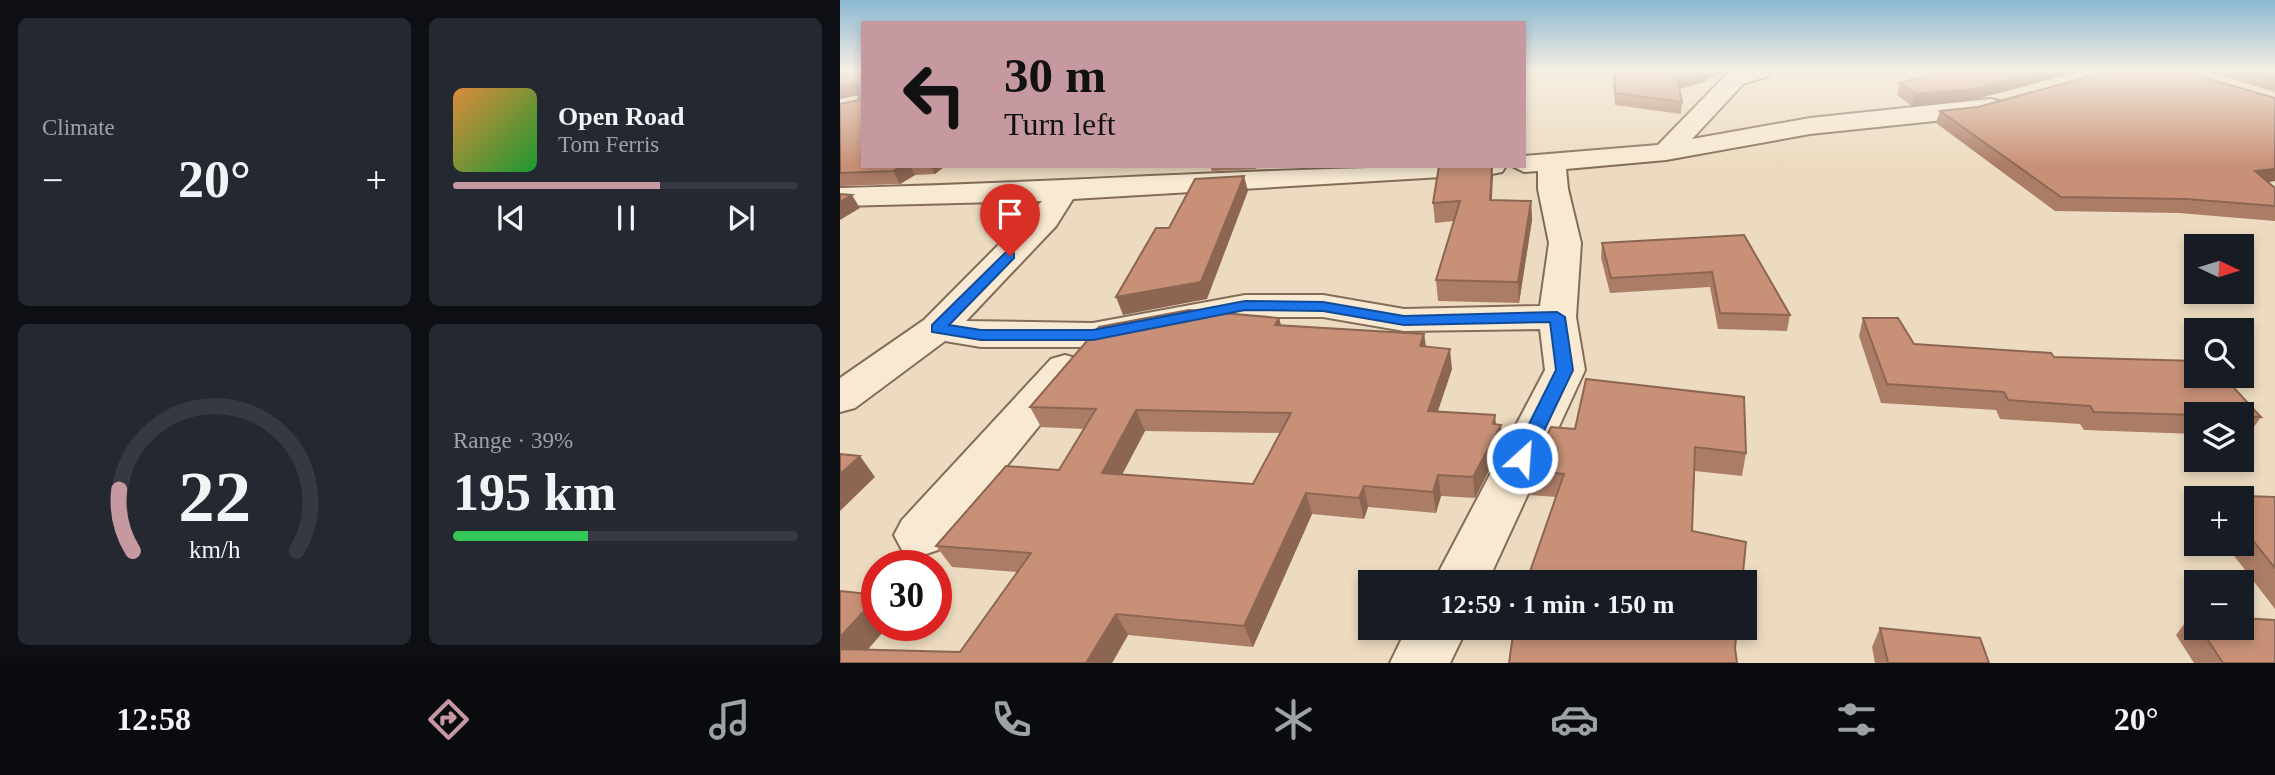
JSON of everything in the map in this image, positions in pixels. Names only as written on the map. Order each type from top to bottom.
[{"type":"street","points":[[1666,152],[1713,102]]},
{"type":"street","points":[[1466,570],[1564,370],[1557,317],[1565,243],[1553,189],[1538,162],[1666,152],[1810,125],[1973,110],[2003,102]]},
{"type":"street","points":[[840,197],[1063,192],[1345,178],[1468,168]]},
{"type":"street","points":[[840,398],[938,328],[1045,219],[1063,192]]},
{"type":"street","points":[[938,328],[981,335],[1093,335],[1245,306],[1323,306],[1404,320],[1557,317]]},
{"type":"street","points":[[920,536],[1093,335]]},
{"type":"street","points":[[1420,663],[1431,640]]},
{"type":"building","points":[[861,102],[861,168],[898,168],[893,171],[840,173],[840,104]]},
{"type":"building","points":[[1996,102],[2275,102],[2275,169],[2255,171],[2275,188],[2275,206],[2186,199],[2061,197],[1940,111]]},
{"type":"building","points":[[1439,168],[1492,168],[1490,200],[1531,201],[1518,282],[1436,280],[1460,201],[1433,203]]},
{"type":"building","points":[[1244,176],[1201,282],[1116,297],[1156,228],[1169,228],[1195,179]]},
{"type":"building","points":[[840,194],[852,195],[840,202]]},
{"type":"building","points":[[1744,235],[1790,315],[1720,313],[1712,272],[1611,278],[1602,243]]},
{"type":"building","points":[[1189,310],[1279,318],[1275,325],[1424,334],[1420,346],[1450,349],[1428,411],[1495,415],[1493,424],[1501,425],[1473,477],[1438,475],[1433,492],[1364,486],[1359,498],[1306,493],[1244,626],[1116,614],[1086,663],[840,663],[840,649],[960,652],[1031,553],[936,546],[1006,466],[1059,470],[1096,409],[1030,407],[1099,327]],"holes":[[[1136,410],[1291,413],[1253,484],[1102,473]]]},
{"type":"building","points":[[1863,318],[1898,318],[1914,344],[2051,353],[2054,357],[2184,361],[2184,388],[2234,388],[2247,402],[2184,402],[2184,415],[2094,412],[2090,406],[2008,400],[2004,392],[1887,384]]},
{"type":"building","points":[[1586,379],[1744,397],[1746,453],[1695,447],[1692,531],[1746,542],[1743,570],[1531,570],[1564,474],[1530,471],[1551,427],[1575,429]]},
{"type":"building","points":[[840,454],[860,456],[840,474]]},
{"type":"building","points":[[2254,496],[2275,497],[2275,568],[2254,542]]},
{"type":"building","points":[[840,591],[861,593],[861,614],[840,637]]},
{"type":"building","points":[[2254,619],[2275,620],[2275,663],[2223,663],[2208,640],[2254,640]]},
{"type":"building","points":[[1880,628],[1980,638],[1989,663],[1888,663]]},
{"type":"building","points":[[1512,640],[1736,640],[1737,663],[1509,663]]},
{"type":"route","points":[[1010,256],[938,328],[981,335],[1093,335],[1245,306],[1323,306],[1404,320],[1557,317],[1564,370],[1522,458]]}]
